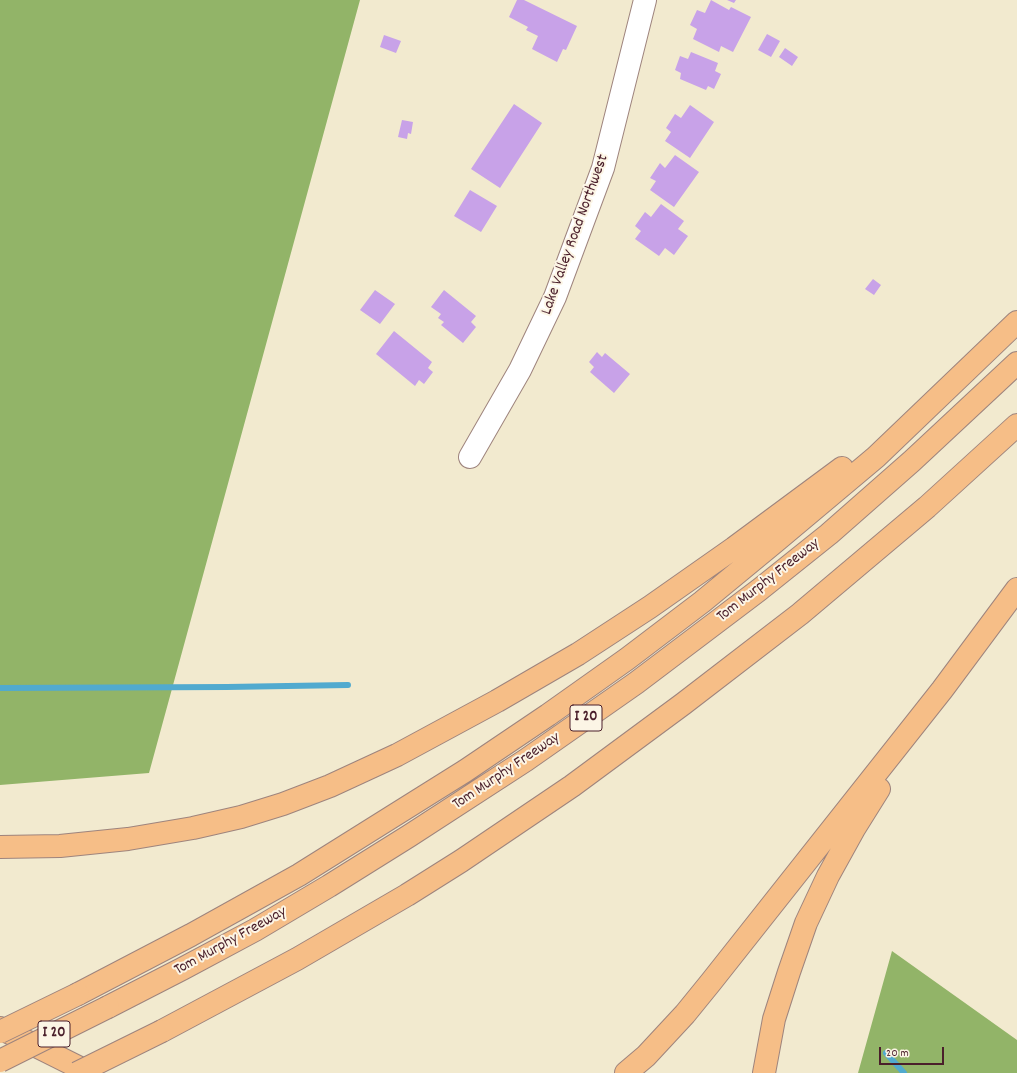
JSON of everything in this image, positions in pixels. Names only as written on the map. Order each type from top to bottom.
[{"type":"highway","points":[[4,1033],[191,935],[299,875],[445,783],[548,715],[627,659],[702,602],[788,531],[876,457],[1017,322]]},
{"type":"highway","points":[[0,847],[60,846],[128,839],[193,828],[284,804],[330,786],[397,755],[497,701],[578,654],[650,607],[740,544],[871,446],[987,350]]},
{"type":"highway","name":"Tom Murphy Freeway","points":[[0,1061],[182,969],[255,930],[410,836],[526,760],[636,683],[759,590],[829,534],[912,461],[1017,362]]},
{"type":"highway","points":[[77,1073],[162,1031],[297,959],[407,895],[461,861],[572,786],[683,704],[800,614],[927,507],[1017,425]]},
{"type":"highway","points":[[626,1073],[646,1056],[711,982],[942,690],[1017,590]]},
{"type":"highway","points":[[764,1073],[774,1019],[806,923],[828,876],[854,829],[942,690]]},
{"type":"highway","points":[[4,1033],[90,1073]]},
{"type":"street","name":"Lake Valley Road Northwest","points":[[470,456],[520,370],[555,297],[603,168],[645,0]]},
{"type":"green space","points":[[0,0],[360,0],[149,773],[0,785]]},
{"type":"green space","points":[[892,951],[1017,1040],[1017,1073],[858,1073]]},
{"type":"building","points":[[517,0],[524,0],[577,26],[566,50],[563,49],[557,62],[532,49],[538,36],[526,30],[528,27],[509,17]]},
{"type":"building","points":[[711,0],[729,10],[731,7],[751,17],[733,52],[721,46],[719,52],[693,39],[697,29],[690,25],[697,10],[705,13]]},
{"type":"building","points":[[727,0],[736,0],[734,3]]},
{"type":"building","points":[[767,34],[780,41],[771,57],[758,50]]},
{"type":"building","points":[[384,35],[401,41],[396,53],[380,47]]},
{"type":"building","points":[[785,48],[798,57],[792,66],[779,57]]},
{"type":"building","points":[[691,52],[718,63],[715,71],[721,74],[714,89],[708,86],[706,90],[680,79],[681,73],[675,70],[680,56],[688,59]]},
{"type":"building","points":[[514,104],[542,123],[500,188],[471,169]]},
{"type":"building","points":[[690,105],[714,122],[690,158],[665,141],[671,132],[666,128],[675,114],[681,118]]},
{"type":"building","points":[[402,120],[413,122],[411,134],[408,133],[407,139],[398,137]]},
{"type":"building","points":[[675,155],[699,172],[674,207],[650,190],[656,181],[650,178],[660,163],[665,168]]},
{"type":"building","points":[[470,190],[497,206],[481,232],[454,216]]},
{"type":"building","points":[[661,204],[684,221],[678,229],[688,236],[674,255],[665,248],[659,256],[635,239],[641,231],[635,226],[645,212],[651,217]]},
{"type":"building","points":[[873,279],[881,285],[874,295],[865,289]]},
{"type":"building","points":[[375,290],[395,304],[380,324],[360,310]]},
{"type":"building","points":[[444,290],[476,316],[471,322],[476,327],[463,343],[441,325],[444,322],[438,318],[441,314],[431,307]]},
{"type":"building","points":[[394,331],[432,362],[428,368],[433,372],[424,384],[419,380],[415,386],[376,354]]},
{"type":"building","points":[[597,352],[602,357],[605,353],[630,374],[614,393],[590,372],[594,367],[589,362]]},
{"type":"waterway","points":[[0,688],[348,685]]},
{"type":"waterway","points":[[886,1053],[904,1073]]}]
